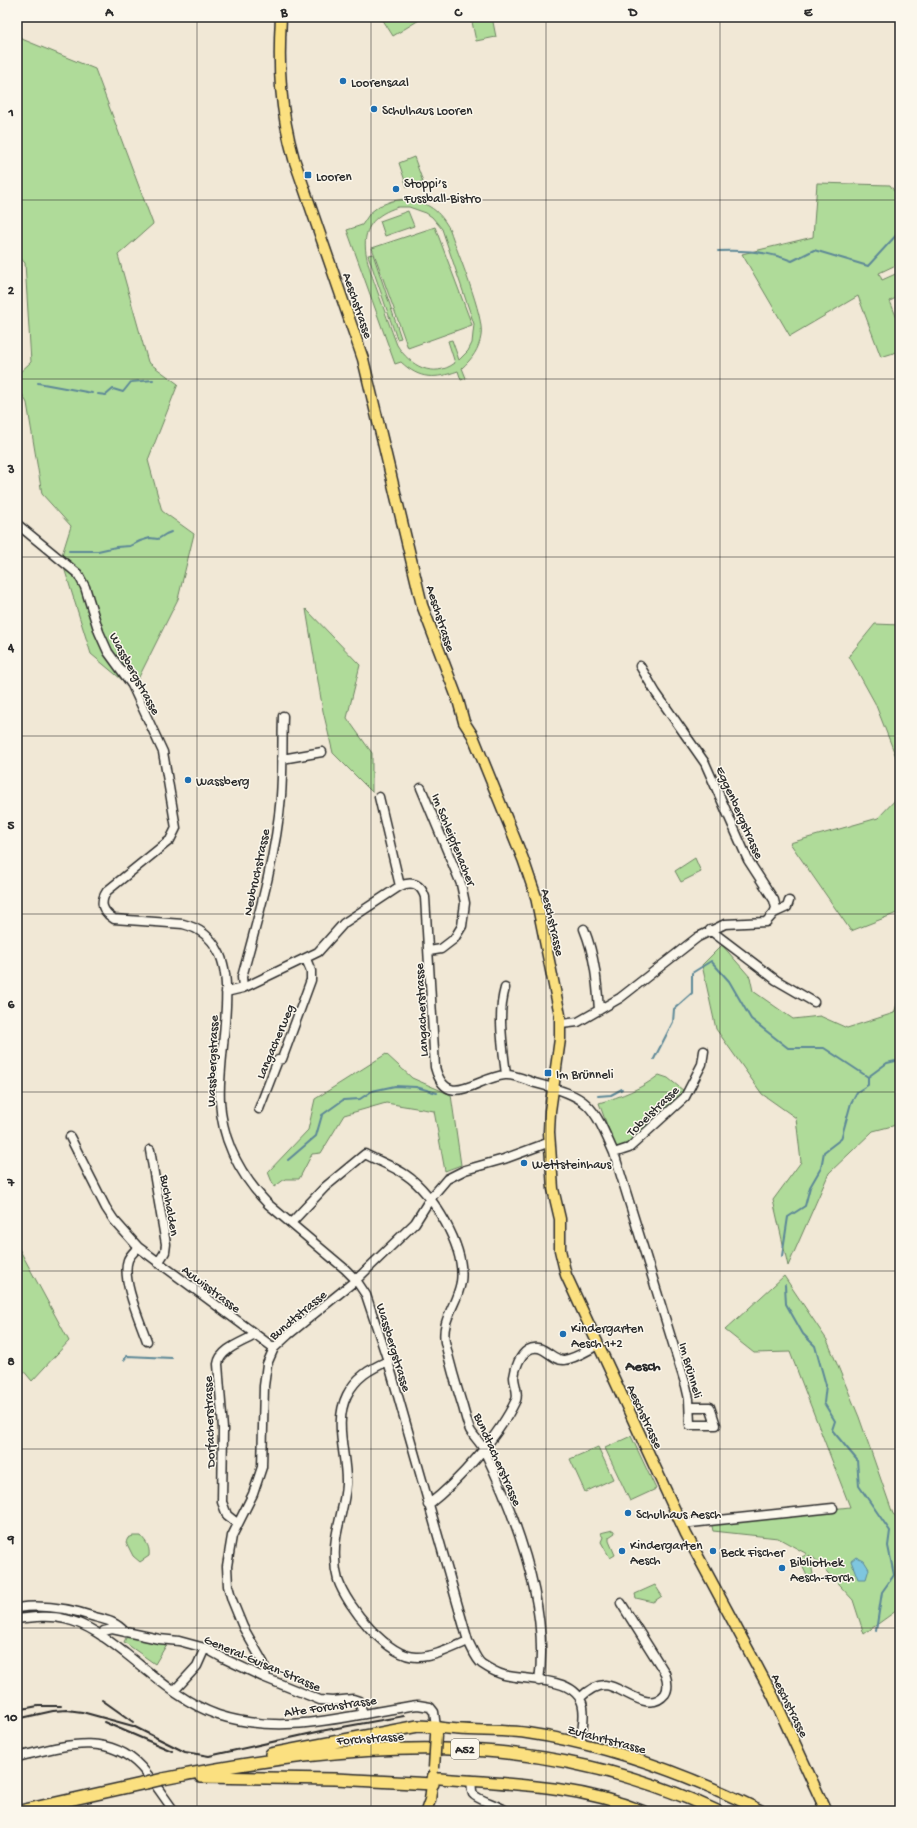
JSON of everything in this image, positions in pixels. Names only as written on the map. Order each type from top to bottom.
[{"type":"highway","points":[[202,1774],[317,1745],[418,1726],[436,1731]]},
{"type":"highway","name":"Forchstrasse","points":[[20,1811],[202,1774],[295,1758],[360,1751],[439,1749],[496,1751],[556,1759],[615,1772],[668,1790],[717,1811]]},
{"type":"highway","name":"Forchstrasse","points":[[202,1774],[358,1756],[429,1754],[494,1756],[552,1763],[606,1775],[653,1790],[705,1811]]},
{"type":"highway","points":[[202,1774],[335,1779],[433,1777]]},
{"type":"highway","name":"Forchstrasse","points":[[45,1811],[147,1785]]},
{"type":"main road","name":"Aeschstrasse","points":[[281,17],[279,72],[286,130],[292,152],[363,359],[422,605],[458,700],[464,722],[473,736],[523,859],[536,897],[561,1024],[549,1122],[553,1189],[560,1219],[562,1261],[566,1275],[681,1524],[773,1696],[826,1811]]},
{"type":"main road","name":"Zufahrtstrasse","points":[[436,1731],[526,1733],[580,1743],[668,1769],[725,1793],[762,1811]]},
{"type":"main road","name":"Alte Forchstrasse","points":[[426,1811],[433,1777],[436,1731]]},
{"type":"main road","points":[[433,1777],[553,1787],[586,1793],[643,1811]]},
{"type":"street","name":"Wassbergstrasse","points":[[17,524],[78,574],[85,587],[99,632],[108,652],[132,685],[163,752],[176,828],[170,840],[107,891],[102,898],[102,906],[106,914],[114,919],[184,924],[203,932],[212,941],[223,961],[226,992],[220,1101],[227,1139],[244,1174],[256,1192],[328,1253],[356,1280],[366,1295],[388,1361],[468,1641],[481,1664],[503,1675],[567,1686],[580,1698]]},
{"type":"street","name":"Eggenbergstrasse","points":[[640,666],[656,693],[705,763],[748,860],[774,900],[776,908],[774,913]]},
{"type":"street","name":"Neubruchstrasse","points":[[243,988],[242,977],[273,852],[281,796],[283,716]]},
{"type":"street","points":[[282,759],[322,752]]},
{"type":"street","name":"Im Schleipfenacher","points":[[421,788],[461,884],[465,903],[462,926],[454,939],[441,949],[429,952]]},
{"type":"street","points":[[226,992],[243,988],[306,959],[323,948],[344,923],[400,886],[379,797]]},
{"type":"street","name":"Langacherstrasse","points":[[400,886],[407,883],[414,884],[422,889],[425,898],[435,1067],[438,1080],[447,1089],[461,1090],[506,1075]]},
{"type":"street","points":[[561,1024],[578,1022],[620,998],[698,937],[710,930],[725,924],[766,922],[774,913],[787,907],[789,901]]},
{"type":"street","points":[[584,929],[590,943],[596,966],[599,1010]]},
{"type":"street","points":[[710,930],[776,980],[814,1002]]},
{"type":"street","name":"Langacherweg","points":[[260,1109],[278,1060],[282,1059],[311,980],[311,971],[306,959]]},
{"type":"street","points":[[505,988],[501,1002],[501,1022],[506,1075],[554,1088]]},
{"type":"street","name":"Tobelstrasse","points":[[614,1154],[629,1148],[684,1097],[702,1064],[704,1051]]},
{"type":"street","name":"Im Brünneli","points":[[554,1088],[576,1096],[593,1110],[599,1119],[614,1154],[686,1386],[690,1407]]},
{"type":"street","name":"Auwisstrasse","points":[[70,1137],[106,1208],[119,1226],[138,1247],[274,1348]]},
{"type":"street","name":"Bundtstrasse","points":[[266,1678],[264,1664],[243,1628],[228,1586],[227,1566],[232,1536],[252,1494],[262,1467],[266,1364],[274,1348],[288,1334],[356,1280],[416,1223],[430,1198],[447,1179],[465,1170],[504,1159],[550,1142]]},
{"type":"street","name":"Buchhalden","points":[[150,1150],[166,1244],[165,1252],[158,1263]]},
{"type":"street","name":"Bundtacherstrasse","points":[[291,1223],[325,1187],[365,1154],[406,1175],[430,1198],[445,1220],[455,1241],[459,1254],[461,1280],[458,1294],[444,1323],[443,1331],[470,1430],[483,1448],[524,1551],[534,1585],[539,1612],[541,1636],[541,1667],[539,1681]]},
{"type":"street","points":[[138,1247],[128,1259],[126,1273],[135,1308],[147,1341]]},
{"type":"street","name":"Dorfacherstrasse","points":[[237,1523],[228,1515],[222,1502],[223,1429],[218,1364],[220,1355],[255,1335]]},
{"type":"street","points":[[428,1505],[444,1491],[504,1423],[516,1399],[514,1377],[518,1364],[528,1350],[541,1348],[556,1358],[563,1360],[571,1358],[598,1345]]},
{"type":"street","points":[[388,1361],[370,1369],[359,1377],[347,1395],[342,1407],[341,1431],[346,1460],[346,1485],[335,1547],[338,1580],[353,1606],[367,1624],[389,1646],[399,1653],[416,1657],[434,1656],[468,1641]]},
{"type":"street","points":[[681,1524],[833,1508]]},
{"type":"street","points":[[580,1743],[584,1714],[580,1698],[592,1688],[605,1685],[620,1690],[637,1699],[649,1701],[660,1698],[667,1690],[667,1679],[665,1672],[621,1603]]},
{"type":"street","points":[[17,1608],[34,1606],[67,1608],[118,1624],[125,1632]]},
{"type":"street","name":"Alte Forchstrasse","points":[[17,1620],[52,1617],[64,1618],[89,1628],[103,1636],[174,1691],[191,1702],[217,1714],[249,1723],[264,1725],[311,1723],[408,1706],[425,1705],[430,1707],[434,1712],[436,1731]]},
{"type":"street","name":"General-Guisan-Strasse","points":[[103,1636],[104,1631],[108,1629],[205,1648],[266,1678],[320,1700],[332,1701],[354,1699],[359,1701],[363,1714]]},
{"type":"street","points":[[174,1691],[197,1666],[205,1648]]},
{"type":"street","points":[[17,1757],[78,1744],[90,1743],[115,1749],[141,1767],[174,1811]]},
{"type":"street","points":[[471,1780],[472,1790],[476,1796],[506,1811]]},
{"type":"green space","points":[[381,17],[424,17],[393,36]]},
{"type":"green space","points":[[471,17],[492,17],[496,37],[476,41]]},
{"type":"green space","points":[[17,37],[95,69],[153,224],[118,255],[148,362],[178,384],[148,460],[162,511],[194,534],[178,599],[133,689],[91,654],[61,558],[71,526],[42,494],[27,403],[17,385],[17,375],[31,362],[25,263],[17,254]]},
{"type":"green space","points":[[414,157],[423,182],[407,187],[399,163]]},
{"type":"green space","points":[[817,183],[890,185],[900,199],[900,263],[879,273],[882,280],[900,272],[900,296],[890,301],[900,326],[900,351],[881,357],[858,296],[790,336],[742,254],[813,237]]},
{"type":"green space","points":[[406,199],[427,205],[442,217],[450,230],[470,284],[481,327],[481,336],[477,349],[462,368],[466,378],[461,380],[458,371],[442,376],[421,375],[408,368],[401,362],[395,364],[347,230],[362,225],[370,213],[379,206],[392,201]],"holes":[[[398,207],[409,207],[426,213],[432,217],[442,229],[474,324],[472,343],[468,351],[459,360],[452,340],[448,341],[455,363],[447,368],[438,370],[430,370],[415,364],[408,359],[397,345],[366,253],[365,241],[373,222],[383,213]]]},
{"type":"green space","points":[[408,211],[414,226],[385,236],[380,221]]},
{"type":"green space","points":[[435,227],[472,325],[408,348],[372,248]]},
{"type":"green space","points":[[373,254],[401,338],[397,339],[368,255]]},
{"type":"green space","points":[[306,609],[360,665],[347,718],[372,753],[372,792],[333,753],[323,711]]},
{"type":"green space","points":[[875,624],[900,625],[900,767],[875,703],[849,656]]},
{"type":"green space","points":[[900,795],[900,918],[897,913],[851,931],[790,843],[878,818]]},
{"type":"green space","points":[[695,858],[701,872],[681,882],[675,871]]},
{"type":"green space","points":[[722,945],[750,977],[753,991],[793,1019],[820,1016],[847,1028],[894,1013],[900,995],[900,1124],[873,1131],[829,1173],[788,1266],[773,1200],[801,1162],[796,1118],[762,1094],[716,1029],[702,965]]},
{"type":"green space","points":[[386,1054],[412,1078],[451,1095],[461,1165],[445,1171],[434,1111],[386,1103],[344,1115],[321,1153],[312,1154],[299,1179],[285,1179],[274,1187],[268,1172],[308,1130],[315,1099]]},
{"type":"green space","points":[[659,1075],[668,1078],[684,1091],[630,1146],[616,1150],[599,1103],[631,1092]]},
{"type":"green space","points":[[17,1245],[69,1341],[32,1381],[17,1363]]},
{"type":"green space","points":[[784,1276],[827,1340],[859,1417],[893,1514],[900,1519],[900,1608],[864,1634],[853,1600],[815,1559],[809,1555],[813,1574],[808,1578],[799,1559],[807,1554],[778,1538],[713,1531],[711,1522],[850,1507],[790,1352],[754,1353],[725,1330]]},
{"type":"green space","points":[[631,1436],[656,1489],[630,1501],[605,1448]]},
{"type":"green space","points":[[598,1447],[613,1479],[585,1492],[570,1459]]},
{"type":"green space","points":[[613,1530],[615,1533],[609,1537],[609,1541],[615,1555],[610,1558],[601,1542],[603,1537],[600,1533]]},
{"type":"green space","points":[[133,1536],[141,1536],[148,1548],[149,1556],[140,1562],[133,1556],[126,1542],[128,1538]]},
{"type":"green space","points":[[655,1585],[662,1596],[653,1602],[636,1598],[635,1594]]},
{"type":"green space","points":[[127,1636],[167,1644],[155,1664],[124,1642]]},
{"type":"water","points":[[856,1557],[864,1561],[869,1569],[866,1579],[858,1579],[851,1561]]},
{"type":"waterway","points":[[718,251],[765,253],[792,261],[814,250],[868,266],[900,231]]},
{"type":"waterway","points":[[98,394],[106,395],[113,389],[123,392],[131,382],[153,380]]},
{"type":"waterway","points":[[38,383],[92,393]]},
{"type":"waterway","points":[[69,551],[98,551],[130,546],[150,538],[158,539],[171,532]]},
{"type":"waterway","points":[[654,1059],[673,1022],[674,1009],[692,993],[692,973],[711,961],[729,981],[751,1019],[788,1048],[824,1048],[868,1077]]},
{"type":"waterway","points":[[782,1256],[788,1217],[805,1206],[810,1187],[821,1168],[824,1152],[841,1139],[851,1103],[857,1092],[868,1085],[868,1077],[887,1063],[900,1060]]},
{"type":"waterway","points":[[288,1160],[316,1136],[322,1115],[343,1100],[360,1099],[372,1091],[395,1086],[416,1087],[437,1093]]},
{"type":"waterway","points":[[598,1096],[611,1095],[622,1089]]},
{"type":"waterway","points":[[785,1285],[786,1304],[803,1334],[815,1346],[826,1385],[824,1403],[835,1421],[832,1430],[857,1460],[859,1486],[890,1531],[888,1546],[894,1575],[882,1592],[876,1631]]},
{"type":"waterway","points":[[124,1360],[127,1356],[172,1358]]},
{"type":"railway","points":[[102,1700],[133,1722]]},
{"type":"railway","points":[[17,1710],[38,1706],[61,1706]]},
{"type":"railway","points":[[17,1719],[53,1711],[67,1710],[82,1712],[133,1726],[185,1752],[209,1756],[326,1730],[404,1716]]},
{"type":"railway","points":[[104,1722],[172,1751]]},
{"type":"place","name":"Loorensaal","points":[[343,81]]},
{"type":"place","name":"Schulhaus Looren","points":[[374,109]]},
{"type":"place","name":"Looren","points":[[308,175]]},
{"type":"place","name":"Stoppi’s Fussball-Bistro","points":[[396,189]]},
{"type":"place","name":"Wassberg","points":[[188,780]]},
{"type":"place","name":"Im Brünneli","points":[[548,1073]]},
{"type":"place","name":"Wettsteinhaus","points":[[524,1163]]},
{"type":"place","name":"Kindergarten Aesch 1+2","points":[[563,1334]]},
{"type":"place","name":"Schulhaus Aesch","points":[[628,1513]]},
{"type":"place","name":"Kindergarten Aesch","points":[[622,1551]]},
{"type":"place","name":"Beck Fischer","points":[[713,1551]]},
{"type":"place","name":"Bibliothek Aesch-Forch","points":[[782,1568]]},
{"type":"district","name":"Aesch","points":[[643,1365]]}]
